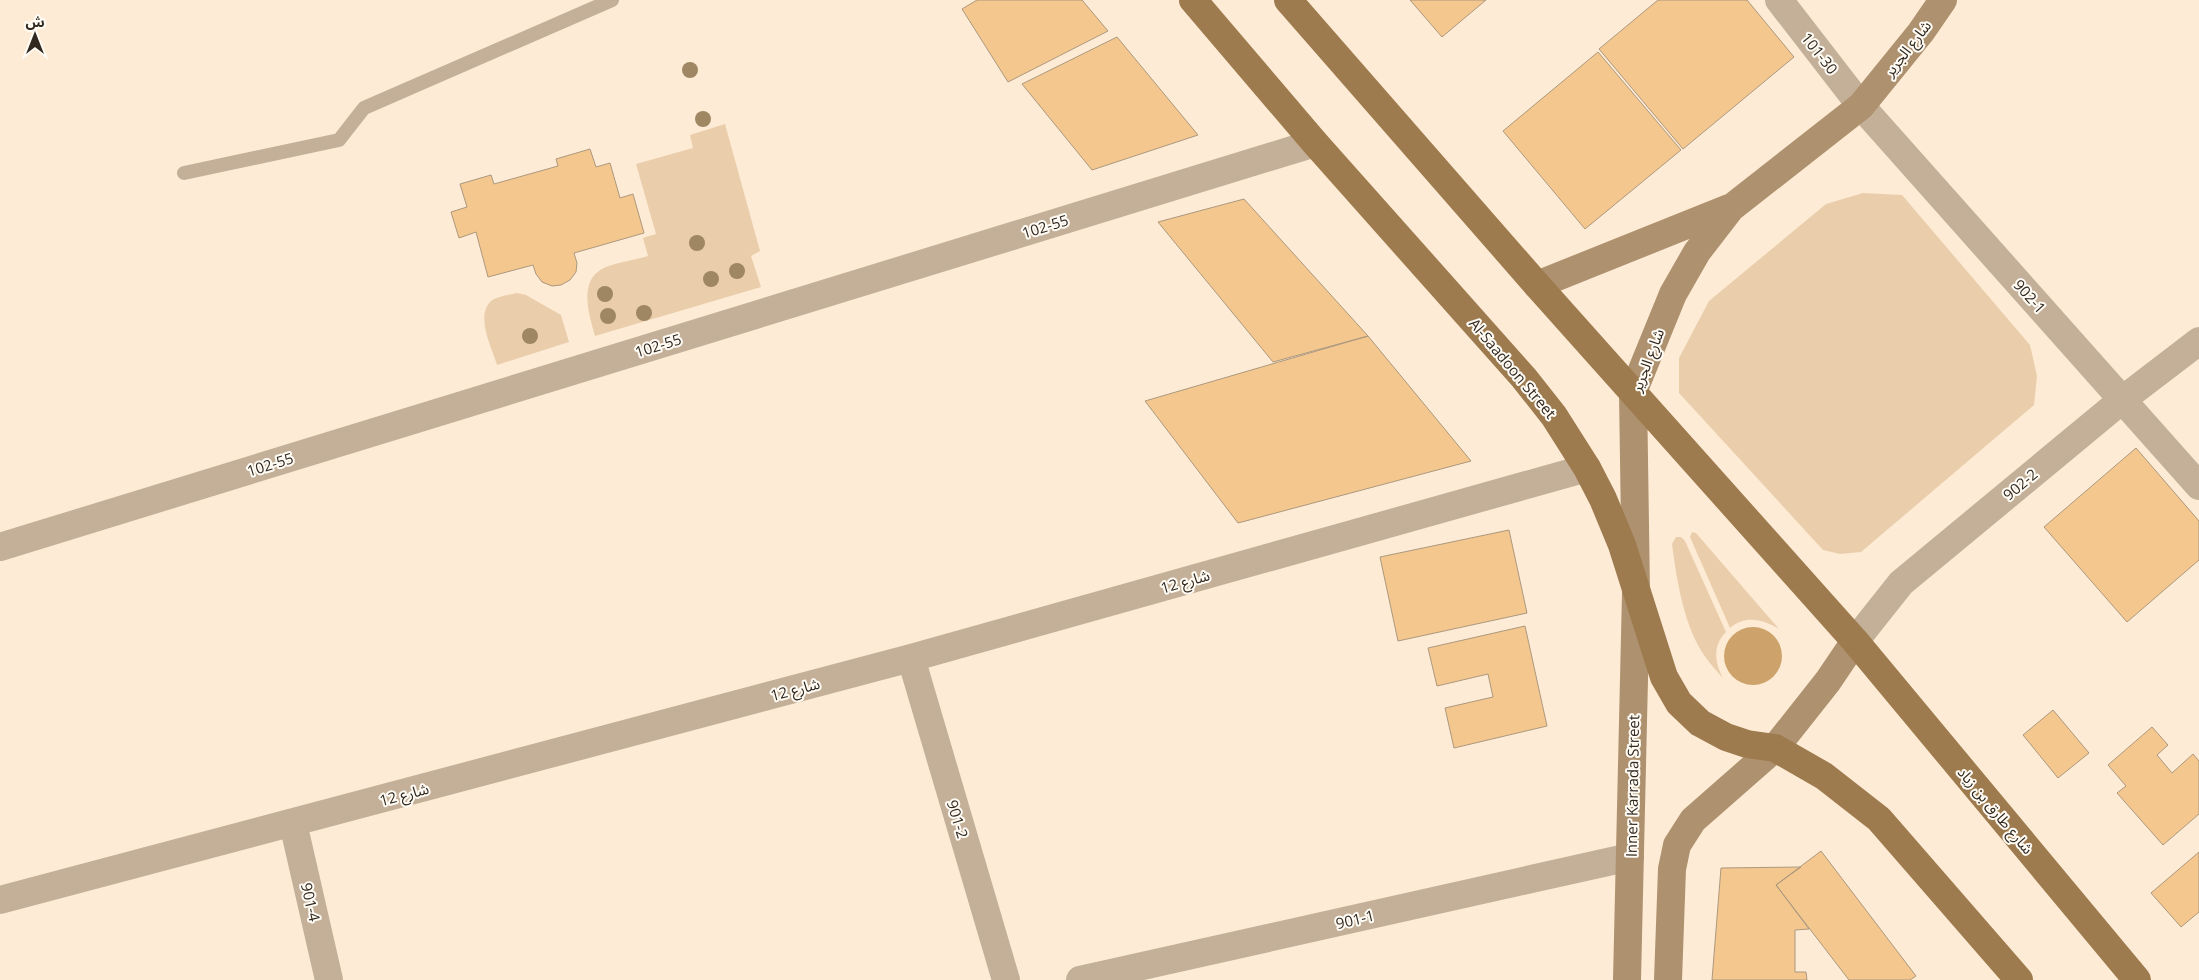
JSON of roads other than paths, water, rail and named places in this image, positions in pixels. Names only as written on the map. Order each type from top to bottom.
[{"type":"main road","name":"Al-Saadoon Street","points":[[1194,0],[1315,143],[1524,378],[1554,416],[1587,468],[1622,545],[1664,677],[1679,703],[1700,723],[1726,737],[1747,744],[1775,748]]},
{"type":"main road","points":[[1288,0],[1537,285],[1855,641],[1828,681],[1775,748],[1692,820],[1677,845],[1672,869],[1668,980]]},
{"type":"main road","name":"شارع الجرير","points":[[1636,593],[1633,392],[1674,294],[1697,252],[1731,208],[1860,106],[1922,32],[1943,0]]},
{"type":"main road","name":"شارع الجرير","points":[[1537,285],[1731,208]]},
{"type":"main road","name":"Inner Karrada Street","points":[[1628,980],[1636,593]]},
{"type":"main road","name":"شارع طارق بن زياد","points":[[1855,641],[2137,980]]},
{"type":"main road","points":[[1775,748],[1824,776],[1879,819],[2019,980]]},
{"type":"street","name":"101-30","points":[[1779,0],[1860,106]]},
{"type":"street","name":"902-1","points":[[1860,106],[2199,486]]},
{"type":"street","name":"102-55","points":[[0,546],[1315,143]]},
{"type":"street","name":"902-2","points":[[1855,641],[1900,583],[2122,400],[2199,340]]},
{"type":"street","name":"شارع 12","points":[[0,900],[911,658],[1587,468]]},
{"type":"street","name":"901-2","points":[[911,658],[1006,980]]},
{"type":"street","name":"901-4","points":[[293,823],[329,980]]},
{"type":"street","name":"901-1","points":[[1080,980],[1630,857]]},
{"type":"lane","points":[[184,173],[339,140],[364,108],[612,0]]}]
